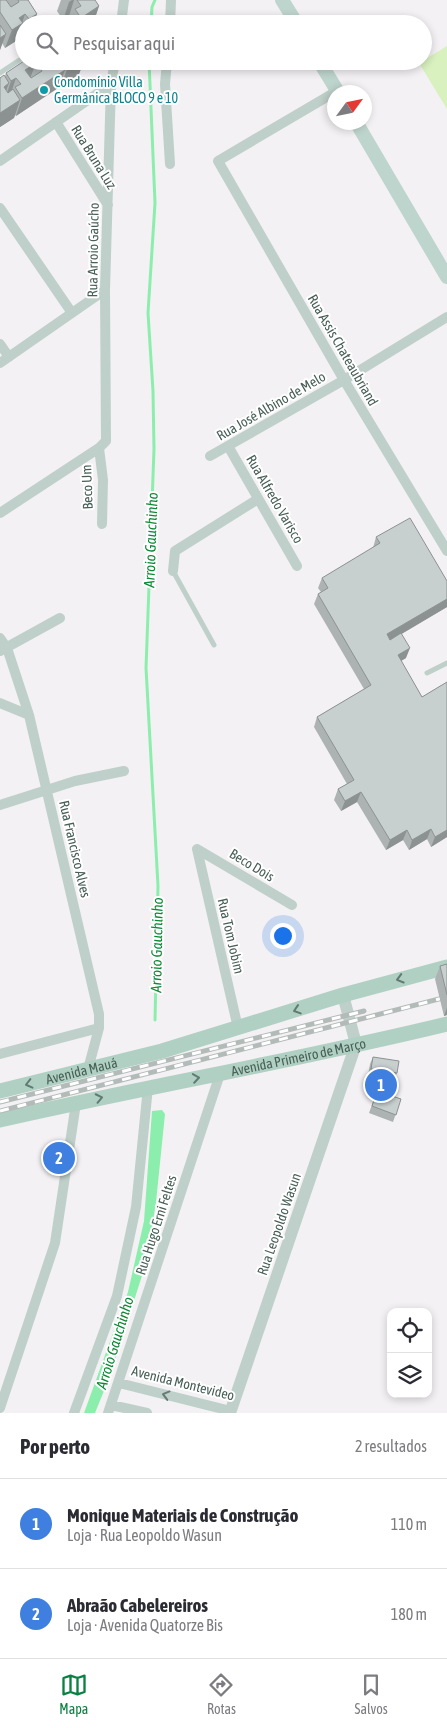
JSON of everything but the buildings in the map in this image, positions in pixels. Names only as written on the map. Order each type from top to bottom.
[{"type":"main road","points":[[282,0],[291,15]]},
{"type":"main road","points":[[325,70],[334,85]]},
{"type":"main road","points":[[361,130],[447,277]]},
{"type":"main road","points":[[238,1028],[343,995],[447,966]]},
{"type":"main road","name":"Avenida Primeiro de Março","points":[[148,1087],[274,1064],[447,1024]]},
{"type":"main road","name":"Avenida Mauá","points":[[0,1091],[162,1051],[238,1028]]},
{"type":"main road","name":"Avenida Mauá","points":[[0,1120],[148,1087]]},
{"type":"street","points":[[122,15],[124,0]]},
{"type":"street","points":[[170,15],[171,0]]},
{"type":"street","name":"Rua Arroio Gaúcho","points":[[103,444],[105,290],[111,84],[113,70]]},
{"type":"street","points":[[166,70],[165,84],[170,164]]},
{"type":"street","points":[[0,161],[111,84]]},
{"type":"street","name":"Rua Assis Chateaubriand","points":[[327,98],[218,161],[344,380],[447,551]]},
{"type":"street","name":"Rua Bruna Luz","points":[[56,122],[108,205]]},
{"type":"street","points":[[0,208],[72,313]]},
{"type":"street","points":[[0,363],[105,290]]},
{"type":"street","name":"Rua José Albino de Melo","points":[[210,456],[344,380],[447,317]]},
{"type":"street","points":[[0,344],[9,357]]},
{"type":"street","points":[[0,513],[103,444]]},
{"type":"street","name":"Beco Um","points":[[102,524],[103,444]]},
{"type":"street","name":"Rua Alfredo Varisco","points":[[228,446],[297,566]]},
{"type":"street","points":[[173,571],[175,551],[258,498]]},
{"type":"street","points":[[3,649],[60,618]]},
{"type":"street","name":"Rua Francisco Alves","points":[[0,638],[29,715],[99,1014],[99,1028],[88,1069]]},
{"type":"street","points":[[0,703],[29,715]]},
{"type":"street","points":[[0,805],[75,782],[124,771]]},
{"type":"street","name":"Beco Dois","points":[[197,849],[292,905]]},
{"type":"street","name":"Rua Tom Jobim","points":[[197,849],[238,1028]]},
{"type":"street","points":[[343,995],[356,1044]]},
{"type":"street","points":[[0,1054],[99,1028]]},
{"type":"street","name":"Rua Leopoldo Wasun","points":[[234,1412],[356,1044]]},
{"type":"street","name":"Rua Hugo Erni Feltes","points":[[109,1409],[220,1074]]},
{"type":"street","points":[[74,1413],[117,1296],[136,1207],[148,1087]]},
{"type":"street","points":[[0,1408],[55,1243],[76,1103]]},
{"type":"street","name":"Avenida Montevideo","points":[[119,1383],[199,1409],[234,1412]]},
{"type":"street","points":[[109,1409],[147,1413]]},
{"type":"lane","points":[[28,8],[32,15]]},
{"type":"lane","points":[[0,72],[15,63]]},
{"type":"lane","points":[[173,571],[214,645]]},
{"type":"lane","points":[[427,673],[447,663]]},
{"type":"shaded area","points":[[447,46],[447,109],[423,70],[432,70],[432,55]]},
{"type":"water","points":[[162,1110],[165,1114],[156,1202],[147,1260],[110,1376],[95,1413],[84,1413],[128,1292],[144,1221],[152,1111]]},
{"type":"waterway","name":"Arroio Gauchinho","points":[[152,15],[155,0]]},
{"type":"waterway","name":"Arroio Gauchinho","points":[[149,70],[155,203],[148,313],[153,391],[154,449],[146,668],[158,886],[155,1020]]},
{"type":"railway","points":[[0,1111],[447,997]]},
{"type":"railway","points":[[0,1102],[364,1011]]},
{"type":"place","name":"Condomínio Villa Germânica BLOCO 9 e 10","points":[[44,90]]},
{"type":"place","name":"Monique Materiais de Construção","points":[[381,1085]]},
{"type":"place","name":"Abraão Cabelereiros","points":[[59,1158]]}]
